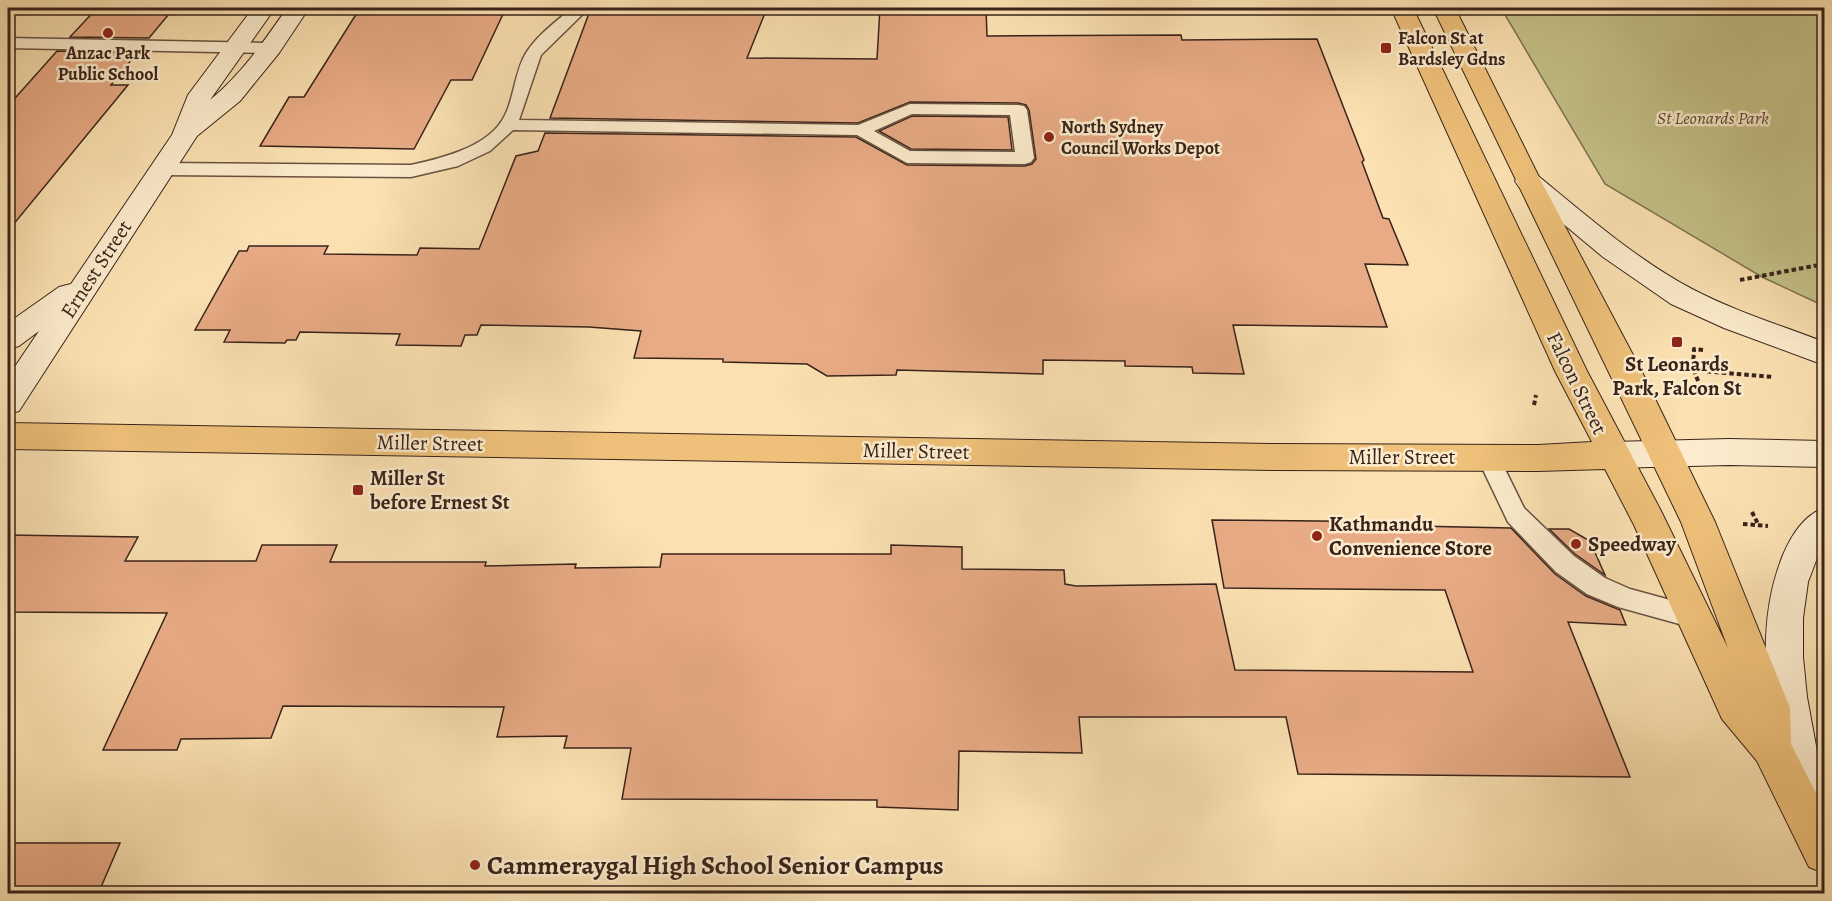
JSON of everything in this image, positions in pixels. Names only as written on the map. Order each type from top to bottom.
[{"type":"main road","name":"Ernest Street","points":[[8,402],[184,135],[200,95],[264,8]]},
{"type":"main road","name":"Ernest Street","points":[[184,135],[231,96],[271,48],[298,8]]},
{"type":"main road","name":"Falcon Street","points":[[1402,8],[1571,371],[1612,455],[1649,521],[1736,706],[1771,747],[1817,837]]},
{"type":"main road","name":"Falcon Street","points":[[1444,8],[1528,181],[1625,370],[1698,522],[1770,708],[1771,747]]},
{"type":"main road","points":[[1528,181],[1576,222],[1674,292],[1714,312],[1824,354]]},
{"type":"main road","points":[[8,338],[67,297],[96,269]]},
{"type":"main road","name":"Miller Street","points":[[8,436],[1276,457],[1488,457],[1665,453],[1824,454]]},
{"type":"main road","points":[[1817,837],[1790,704],[1783,650],[1785,605],[1796,566],[1810,536],[1824,523]]},
{"type":"lane","points":[[162,169],[411,171],[452,162],[484,147],[509,125],[533,54],[580,8]]},
{"type":"lane","points":[[8,43],[271,48]]},
{"type":"lane","points":[[509,125],[860,130],[910,109],[1018,110],[1024,158],[907,157],[860,130]]},
{"type":"lane","points":[[1488,457],[1516,515],[1565,564],[1596,586],[1627,599],[1694,616]]},
{"type":"path","points":[[1739,280],[1824,264]]},
{"type":"path","points":[[1704,350],[1694,349],[1693,368],[1704,396]]},
{"type":"path","points":[[1677,369],[1693,368],[1746,377],[1779,377]]},
{"type":"path","points":[[1752,512],[1758,524]]},
{"type":"path","points":[[1736,524],[1758,524],[1778,529]]},
{"type":"green space","name":"St Leonards Park","points":[[1501,8],[1824,8],[1824,306],[1762,277],[1605,184]]},
{"type":"building","points":[[97,8],[174,8],[149,38],[70,37]]},
{"type":"building","points":[[360,8],[505,10],[472,80],[451,80],[414,149],[260,146],[289,97],[304,97]]},
{"type":"building","points":[[591,8],[767,8],[747,58],[877,59],[880,8],[986,8],[987,36],[1181,35],[1182,40],[1317,39],[1364,160],[1362,162],[1383,218],[1389,219],[1408,265],[1365,264],[1387,327],[1233,325],[1244,374],[1193,373],[1192,367],[1125,366],[1125,361],[1043,360],[1043,374],[897,370],[896,375],[827,376],[807,364],[723,362],[723,359],[634,358],[641,331],[589,327],[481,325],[477,335],[465,335],[461,346],[396,345],[400,334],[300,332],[296,340],[287,340],[285,343],[224,342],[230,330],[195,330],[239,251],[247,251],[249,246],[328,246],[324,254],[417,255],[420,248],[479,249],[516,156],[538,151],[545,133],[856,137],[907,165],[1025,166],[1032,164],[1036,159],[1029,110],[1026,105],[1018,103],[910,102],[858,123],[550,118]]},
{"type":"building","points":[[57,51],[137,53],[111,85],[128,85],[8,231],[8,106]]},
{"type":"building","points":[[912,116],[1008,117],[1012,150],[911,149],[879,131]]},
{"type":"building","points":[[1212,520],[1413,522],[1414,526],[1511,528],[1555,574],[1586,596],[1620,610],[1626,625],[1568,622],[1630,777],[1298,774],[1286,717],[1079,717],[1082,753],[959,751],[958,810],[877,807],[877,800],[622,799],[631,748],[564,748],[567,736],[497,737],[504,707],[283,706],[271,738],[181,739],[177,750],[103,750],[167,613],[8,612],[8,535],[138,537],[125,561],[256,561],[262,545],[337,545],[330,562],[486,562],[485,566],[576,564],[575,568],[660,567],[662,554],[891,554],[891,545],[962,547],[962,569],[1064,570],[1065,584],[1076,586],[1216,584],[1235,670],[1473,672],[1445,590],[1224,588]]},
{"type":"building","points":[[1549,529],[1569,529],[1590,541],[1605,575],[1575,554]]},
{"type":"building","points":[[8,843],[120,843],[98,894],[8,894]]},
{"type":"place","name":"Anzac Park Public School","points":[[108,33]]},
{"type":"place","name":"Falcon St at Bardsley Gdns","points":[[1386,48]]},
{"type":"place","name":"North Sydney Council Works Depot","points":[[1049,137]]},
{"type":"place","name":"St Leonards Park, Falcon St","points":[[1677,342]]},
{"type":"place","name":"Miller St before Ernest St","points":[[358,490]]},
{"type":"place","name":"Kathmandu Convenience Store","points":[[1317,536]]},
{"type":"place","name":"Speedway","points":[[1576,544]]},
{"type":"place","name":"Cammeraygal High School Senior Campus","points":[[475,865]]}]
